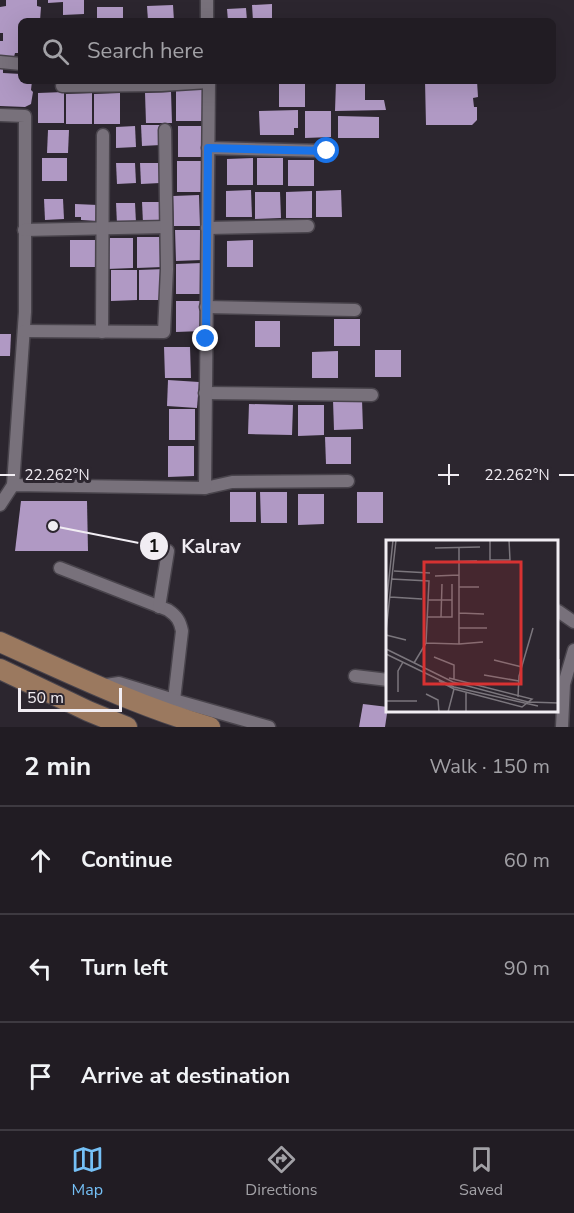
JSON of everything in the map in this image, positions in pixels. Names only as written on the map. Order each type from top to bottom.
[{"type":"main road","points":[[0,642],[119,695],[172,716],[210,727]]},
{"type":"main road","points":[[22,651],[5,672],[106,722]]},
{"type":"street","points":[[207,0],[207,18]]},
{"type":"street","points":[[0,62],[18,64]]},
{"type":"street","points":[[62,86],[173,84]]},
{"type":"street","points":[[205,488],[208,84]]},
{"type":"street","points":[[0,115],[25,116],[24,331],[13,485],[0,505]]},
{"type":"street","points":[[24,331],[164,332],[167,269],[165,130]]},
{"type":"street","points":[[102,332],[103,135]]},
{"type":"street","points":[[208,148],[327,151]]},
{"type":"street","points":[[207,228],[308,226]]},
{"type":"street","points":[[24,230],[166,227]]},
{"type":"street","points":[[206,307],[355,310]]},
{"type":"street","points":[[205,393],[372,394]]},
{"type":"street","points":[[13,485],[205,488],[232,482],[348,481]]},
{"type":"street","points":[[159,607],[168,550]]},
{"type":"street","points":[[60,568],[168,610],[175,615],[180,621],[182,631],[174,700]]},
{"type":"street","points":[[559,612],[574,622]]},
{"type":"street","points":[[562,727],[560,710],[564,684],[574,650]]},
{"type":"street","points":[[355,676],[386,680]]},
{"type":"street","points":[[100,686],[119,682],[269,727]]},
{"type":"building","points":[[6,0],[37,0],[37,6],[41,7],[40,18],[18,18],[18,53],[15,53],[14,57],[0,57],[0,41],[3,41],[3,33],[0,33],[0,7],[6,6]]},
{"type":"building","points":[[48,0],[84,0],[84,14],[63,15],[63,2],[48,3]]},
{"type":"building","points":[[272,4],[272,18],[253,18],[252,5]]},
{"type":"building","points":[[173,5],[174,18],[148,18],[147,6]]},
{"type":"building","points":[[97,7],[123,7],[123,18],[97,18]]},
{"type":"building","points":[[246,8],[247,18],[228,18],[227,9]]},
{"type":"building","points":[[0,68],[3,69],[3,73],[18,74],[18,84],[32,84],[31,104],[25,107],[0,106]]},
{"type":"building","points":[[279,84],[305,84],[305,107],[279,107]]},
{"type":"building","points":[[336,84],[365,84],[365,100],[384,100],[386,110],[335,111]]},
{"type":"building","points":[[425,84],[477,84],[478,97],[473,98],[474,107],[477,107],[477,120],[472,125],[426,125]]},
{"type":"building","points":[[176,90],[202,90],[202,121],[176,121]]},
{"type":"building","points":[[64,92],[64,123],[38,123],[38,93]]},
{"type":"building","points":[[171,92],[172,123],[146,123],[145,93]]},
{"type":"building","points":[[92,93],[92,124],[66,124],[66,94]]},
{"type":"building","points":[[120,93],[120,124],[94,124],[94,94]]},
{"type":"building","points":[[298,110],[298,128],[294,128],[294,135],[260,135],[259,111]]},
{"type":"building","points":[[305,111],[331,111],[331,137],[305,138]]},
{"type":"building","points":[[338,116],[379,117],[379,138],[338,138]]},
{"type":"building","points":[[141,125],[160,125],[161,145],[142,146]]},
{"type":"building","points":[[135,126],[136,147],[116,148],[116,127]]},
{"type":"building","points":[[178,126],[204,126],[205,157],[178,157]]},
{"type":"building","points":[[48,130],[69,130],[68,153],[47,153]]},
{"type":"building","points":[[42,158],[67,158],[67,181],[42,181]]},
{"type":"building","points":[[253,158],[253,185],[227,185],[227,159]]},
{"type":"building","points":[[257,158],[283,158],[283,185],[257,185]]},
{"type":"building","points":[[288,160],[314,160],[314,186],[288,186]]},
{"type":"building","points":[[177,161],[202,161],[203,192],[177,192]]},
{"type":"building","points":[[116,163],[135,163],[136,183],[117,184]]},
{"type":"building","points":[[140,163],[159,163],[160,183],[141,184]]},
{"type":"building","points":[[251,190],[252,217],[226,217],[226,191]]},
{"type":"building","points":[[341,190],[342,217],[316,217],[316,191]]},
{"type":"building","points":[[312,191],[312,218],[286,218],[286,192]]},
{"type":"building","points":[[255,192],[280,192],[281,218],[255,219]]},
{"type":"building","points":[[199,195],[200,226],[174,226],[173,196]]},
{"type":"building","points":[[44,199],[63,199],[64,219],[45,220]]},
{"type":"building","points":[[142,202],[162,202],[162,222],[143,223]]},
{"type":"building","points":[[116,203],[135,203],[136,223],[117,224]]},
{"type":"building","points":[[75,204],[98,205],[98,221],[81,220],[81,217],[75,217]]},
{"type":"building","points":[[175,230],[201,230],[202,260],[176,261]]},
{"type":"building","points":[[137,237],[163,237],[163,267],[137,268]]},
{"type":"building","points":[[107,238],[133,238],[133,268],[107,269]]},
{"type":"building","points":[[70,240],[96,240],[96,267],[70,267]]},
{"type":"building","points":[[253,240],[253,267],[227,267],[227,241]]},
{"type":"building","points":[[202,263],[202,294],[176,294],[176,264]]},
{"type":"building","points":[[165,269],[165,300],[139,300],[139,270]]},
{"type":"building","points":[[111,270],[137,270],[137,300],[111,301]]},
{"type":"building","points":[[176,301],[202,301],[202,331],[176,332]]},
{"type":"building","points":[[334,319],[360,319],[360,346],[334,346]]},
{"type":"building","points":[[255,321],[280,321],[280,347],[255,347]]},
{"type":"building","points":[[0,334],[11,334],[10,356],[0,356]]},
{"type":"building","points":[[164,347],[190,347],[191,378],[165,378]]},
{"type":"building","points":[[375,350],[401,350],[401,377],[375,377]]},
{"type":"building","points":[[338,351],[338,378],[312,378],[312,352]]},
{"type":"building","points":[[168,380],[199,382],[197,408],[167,406]]},
{"type":"building","points":[[333,400],[362,400],[363,429],[334,430]]},
{"type":"building","points":[[249,404],[293,405],[292,435],[248,434]]},
{"type":"building","points":[[298,405],[324,405],[324,435],[298,436]]},
{"type":"building","points":[[169,409],[195,409],[195,440],[169,440]]},
{"type":"building","points":[[325,437],[351,437],[351,464],[326,464]]},
{"type":"building","points":[[168,446],[194,446],[194,476],[168,477]]},
{"type":"building","points":[[230,492],[256,492],[256,522],[230,522]]},
{"type":"building","points":[[260,492],[287,492],[287,523],[261,523]]},
{"type":"building","points":[[357,492],[383,492],[383,523],[357,523]]},
{"type":"building","points":[[298,494],[324,494],[324,524],[298,525]]},
{"type":"building","points":[[21,501],[87,501],[88,551],[15,551]]},
{"type":"building","points":[[363,704],[386,707],[385,727],[359,727]]},
{"type":"place","name":"Kalrav","points":[[53,526]]},
{"type":"route","points":[[206,339],[208,148],[327,151]]}]
